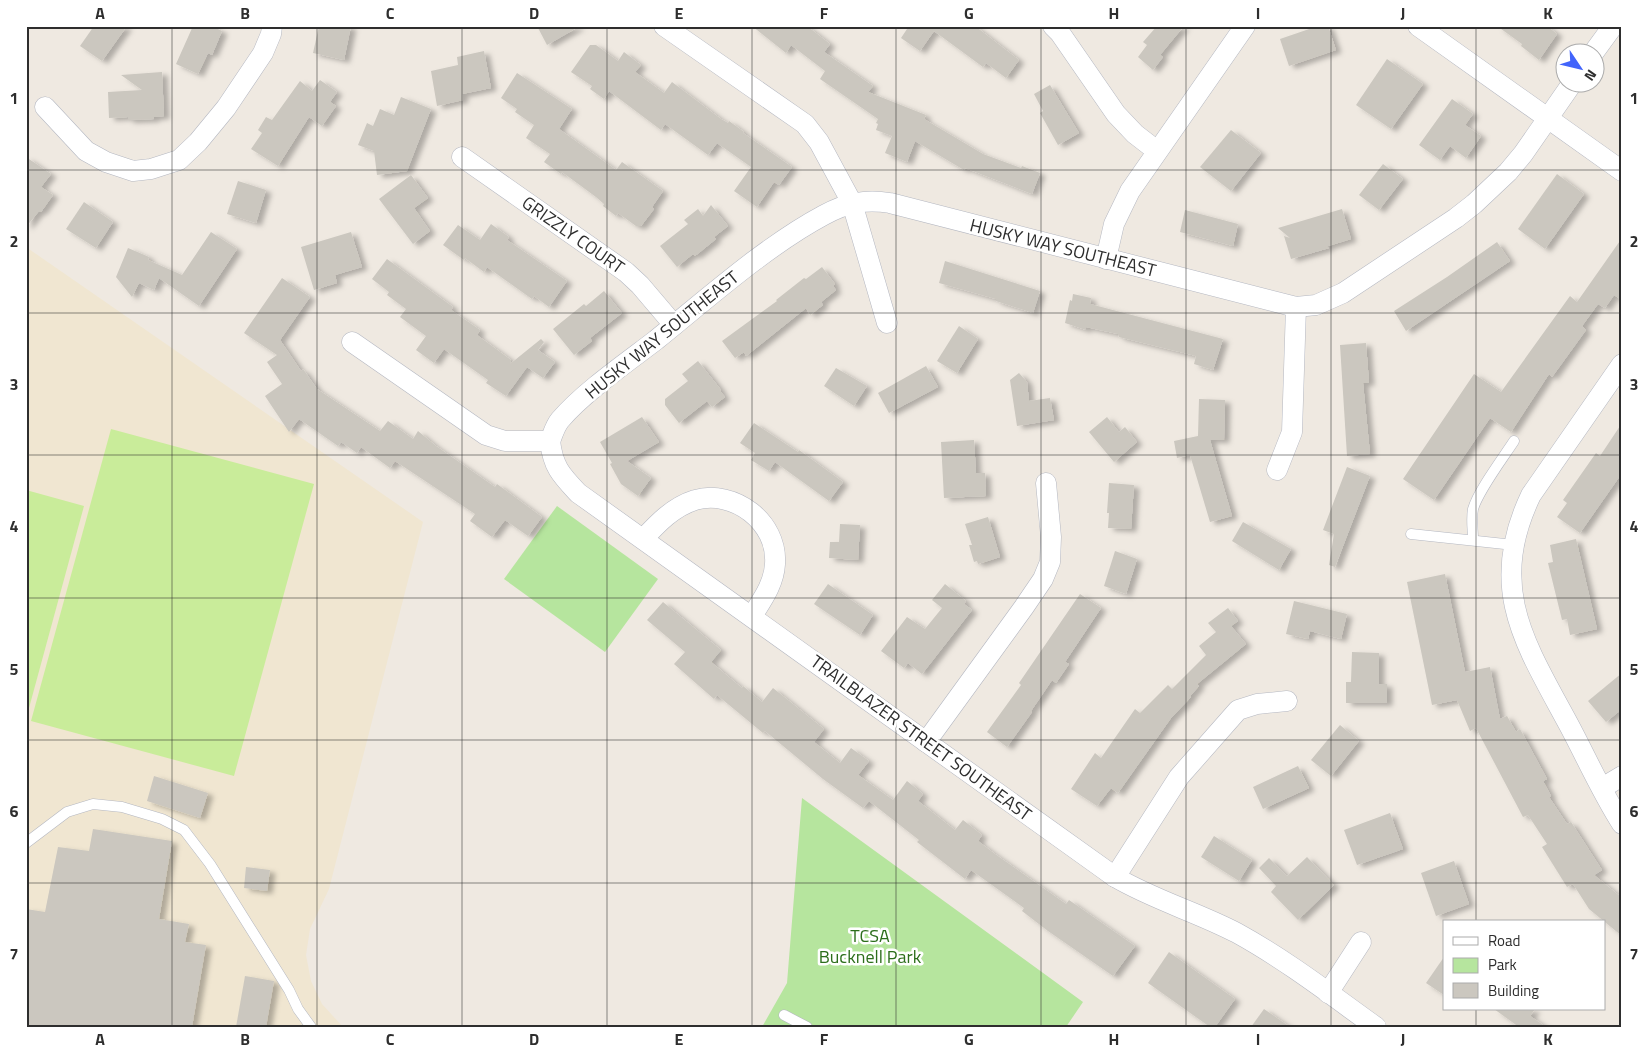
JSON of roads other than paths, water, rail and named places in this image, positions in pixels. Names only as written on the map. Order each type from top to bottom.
[{"type":"street","points":[[45,107],[86,151],[106,162],[133,171],[151,169],[179,160],[198,142],[226,108],[263,53],[271,34],[272,26]]},
{"type":"street","points":[[664,26],[805,124],[819,142],[852,203],[887,323]]},
{"type":"street","points":[[1053,26],[1060,33],[1116,114],[1134,134],[1157,151]]},
{"type":"street","points":[[1106,259],[1114,224],[1130,191],[1245,26]]},
{"type":"street","points":[[1418,26],[1622,171]]},
{"type":"street","points":[[1601,42],[1613,26]]},
{"type":"street","name":"HUSKY WAY SOUTHEAST","points":[[550,441],[559,421],[586,395],[674,325],[788,237],[825,214],[852,203],[872,200],[890,203],[1296,307],[1316,305],[1343,293],[1474,204],[1508,172],[1523,154],[1566,92]]},
{"type":"street","name":"GRIZZLY COURT","points":[[462,158],[626,272],[640,285],[674,325]]},
{"type":"street","points":[[1277,470],[1292,432],[1296,307]]},
{"type":"street","points":[[352,342],[486,436],[505,441],[550,441]]},
{"type":"street","points":[[1622,364],[1540,480],[1524,511],[1514,544],[1511,570],[1512,597],[1523,635],[1622,824]]},
{"type":"street","name":"TRAILBLAZER STREET SOUTHEAST","points":[[550,441],[552,457],[563,477],[578,493],[1115,877],[1156,898],[1235,932],[1278,957],[1370,1025]]},
{"type":"street","points":[[926,742],[1043,579],[1050,562],[1051,537],[1046,483]]},
{"type":"street","points":[[643,539],[672,512],[694,501],[710,497],[735,501],[746,508],[767,527],[773,543],[776,564],[769,589],[752,616]]},
{"type":"street","points":[[1115,877],[1180,778],[1238,710],[1257,704],[1287,701]]},
{"type":"street","points":[[1602,788],[1622,776]]},
{"type":"street","points":[[1328,993],[1362,942]]},
{"type":"lane","points":[[1473,540],[1472,518],[1474,507],[1480,494],[1514,441]]},
{"type":"lane","points":[[1411,534],[1514,544]]},
{"type":"lane","points":[[26,843],[67,812],[93,804],[122,807],[162,818],[184,830],[210,864],[289,990],[298,1009],[311,1027]]},
{"type":"lane","points":[[784,1015],[807,1027]]},
{"type":"park label","name":"TCSA Bucknell Park","points":[[870,946]]}]
